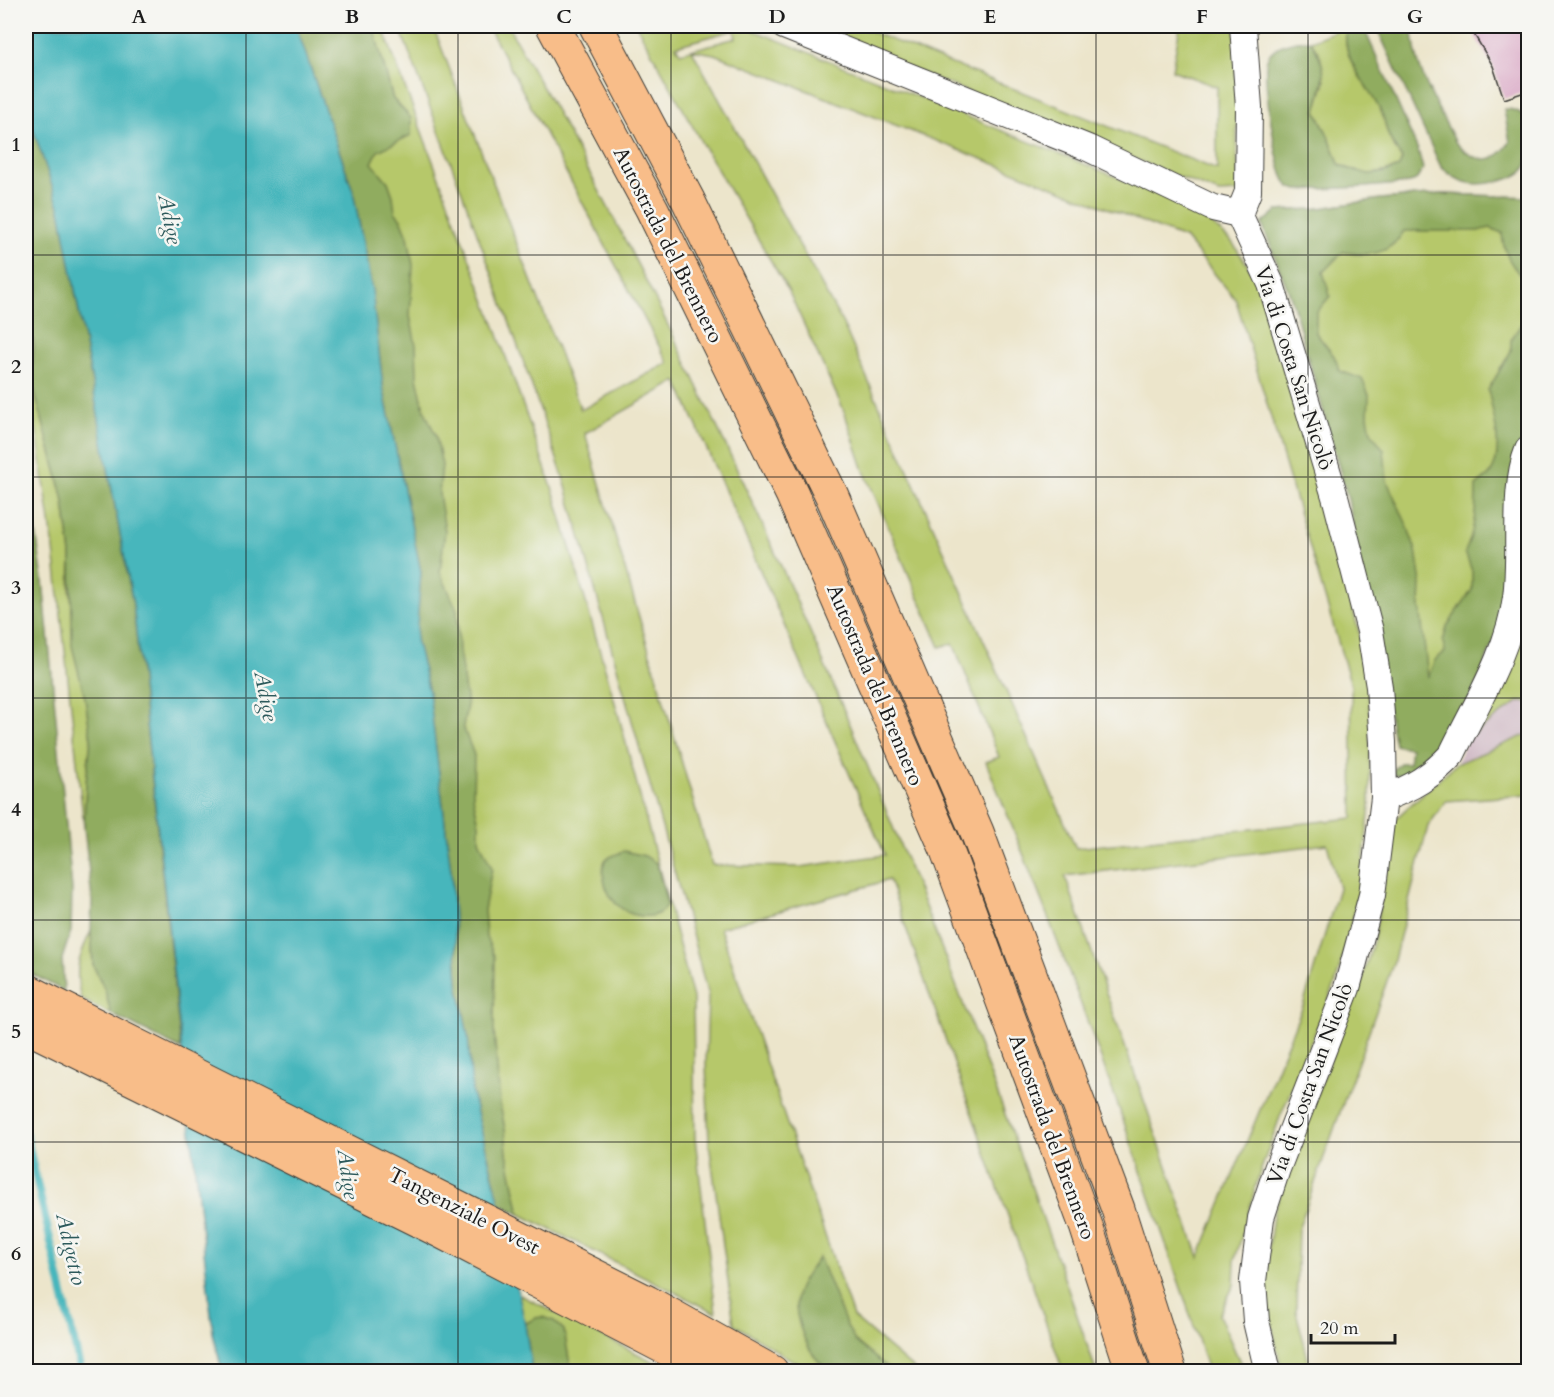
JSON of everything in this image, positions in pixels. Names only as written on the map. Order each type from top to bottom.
[{"type":"highway","name":"Autostrada del Brennero","points":[[553,26],[652,209],[792,494],[946,848],[1086,1226],[1133,1371]]},
{"type":"highway","name":"Autostrada del Brennero","points":[[596,26],[688,200],[832,496],[977,832],[1118,1209],[1170,1371]]},
{"type":"highway","name":"Tangenziale Ovest","points":[[26,990],[647,1302],[772,1371]]},
{"type":"highway","name":"Tangenziale Ovest","points":[[26,1026],[442,1232],[712,1371]]},
{"type":"street","points":[[784,26],[1088,148],[1213,208],[1239,214],[1248,192],[1249,107],[1243,26]]},
{"type":"street","name":"Via di Costa San Nicolò","points":[[1239,214],[1271,284],[1336,500],[1370,631],[1379,687],[1384,798],[1372,895],[1347,988],[1277,1169],[1261,1218],[1252,1281],[1256,1321],[1268,1371]]},
{"type":"street","points":[[1384,798],[1419,783],[1440,768],[1452,754],[1509,630],[1516,596],[1521,475],[1528,450]]},
{"type":"shaded area","points":[[1528,663],[1528,771],[1456,764],[1468,738]]},
{"type":"green space","points":[[296,26],[382,26],[496,329],[555,496],[618,713],[693,998],[695,1138],[716,1313],[500,1204],[327,113]]},
{"type":"green space","points":[[296,26],[373,26],[393,99],[411,118],[411,135],[378,151],[372,163],[388,182],[395,212],[401,219],[408,236],[413,265],[410,316],[416,345],[417,377],[424,409],[436,436],[442,465],[439,493],[445,531],[440,572],[457,610],[459,650],[467,705],[463,727],[474,755],[473,796],[479,824],[479,840],[492,868],[484,910],[486,937],[495,958],[494,1030],[500,1104],[507,1153],[520,1214],[500,1204],[472,1093],[468,1036],[458,983],[451,871],[429,692],[416,639],[421,572],[383,387],[372,290],[353,191]]},
{"type":"green space","points":[[399,26],[433,26],[581,410],[668,363],[488,26],[508,26],[611,213],[699,388],[755,507],[848,719],[924,903],[996,1089],[1096,1371],[1063,1371],[889,880],[720,928],[853,1317],[916,1371],[809,1371],[734,1324],[709,1143],[706,1064],[708,996],[692,934],[565,483],[464,196]],"holes":[[[677,381],[885,855],[800,867],[712,865],[585,433]]]},
{"type":"green space","points":[[637,26],[743,26],[1171,199],[1206,219],[1232,242],[1253,273],[1269,314],[1360,636],[1368,688],[1370,806],[1360,890],[1336,982],[1280,1117],[1258,1178],[1235,1260],[1234,1285],[1219,1315],[1244,1371],[1208,1371],[1097,1047],[986,762],[999,757],[953,643],[940,647],[864,471],[844,411],[788,290],[704,147]],"holes":[[[734,30],[736,38],[680,53],[676,46]],[[692,50],[714,54],[1186,239],[1236,300],[1351,685],[1353,818],[1076,848],[843,324]],[[1327,844],[1339,888],[1303,1006],[1199,1257],[1065,876]]]},
{"type":"green space","points":[[805,26],[857,26],[1217,170],[1217,87],[1172,70],[1180,26],[1235,26],[1238,192],[1219,193]]},
{"type":"green space","points":[[1347,26],[1347,49],[1351,60],[1381,111],[1389,137],[1402,159],[1400,167],[1382,173],[1362,173],[1339,164],[1316,111],[1325,81],[1320,55],[1311,41]]},
{"type":"green space","points":[[1347,26],[1363,26],[1418,150],[1423,169],[1417,179],[1410,183],[1297,190],[1288,185],[1282,173],[1274,141],[1266,83],[1267,59],[1274,50],[1286,44],[1311,41],[1321,61],[1324,76],[1316,111],[1339,164],[1362,173],[1376,174],[1399,167],[1402,159],[1389,137],[1381,112],[1351,60],[1347,49]]},
{"type":"green space","points":[[1376,26],[1413,26],[1417,57],[1427,86],[1456,143],[1470,155],[1484,159],[1491,158],[1504,150],[1510,142],[1504,109],[1523,115],[1528,130],[1526,167],[1507,179],[1480,184],[1458,180],[1441,167]]},
{"type":"green space","points":[[26,108],[60,209],[133,604],[181,1049],[111,1014],[105,990],[93,965],[92,900],[84,827],[91,739],[85,698],[72,646],[71,553],[63,496],[31,379],[34,345],[26,307]]},
{"type":"green space","points":[[1442,194],[1528,197],[1528,406],[1446,735],[1348,499],[1292,300],[1262,224],[1277,211],[1314,209],[1381,199]]},
{"type":"green space","points":[[1442,194],[1528,197],[1528,284],[1510,261],[1502,233],[1490,228],[1478,231],[1404,231],[1385,250],[1370,254],[1343,252],[1323,272],[1330,296],[1316,313],[1316,333],[1334,356],[1340,371],[1362,379],[1369,395],[1368,416],[1371,432],[1384,450],[1387,481],[1416,550],[1428,677],[1435,660],[1445,652],[1443,642],[1447,626],[1472,590],[1472,571],[1465,552],[1474,520],[1476,486],[1490,474],[1497,456],[1493,410],[1488,390],[1511,351],[1511,340],[1523,321],[1528,290],[1528,435],[1514,474],[1500,625],[1472,696],[1446,735],[1408,771],[1402,775],[1394,775],[1393,770],[1400,763],[1409,763],[1411,748],[1395,745],[1348,499],[1292,300],[1262,224],[1277,211],[1314,209],[1381,199]]},
{"type":"green space","points":[[26,307],[34,345],[31,379],[63,496],[71,554],[70,590],[91,739],[84,827],[54,549],[37,434],[26,384]]},
{"type":"green space","points":[[26,465],[43,580],[72,889],[71,931],[62,959],[64,991],[26,971]]},
{"type":"green space","points":[[1528,612],[1528,702],[1518,702],[1468,738],[1522,613]]},
{"type":"green space","points":[[1528,734],[1528,795],[1446,801],[1428,826],[1393,964],[1298,1230],[1296,1311],[1311,1371],[1282,1372],[1266,1297],[1266,1270],[1273,1215],[1296,1145],[1360,986],[1374,939],[1395,819],[1456,764]]},
{"type":"green space","points":[[624,851],[645,856],[657,864],[667,904],[660,913],[638,916],[619,907],[612,899],[604,880],[605,859]]},
{"type":"green space","points":[[91,931],[93,965],[105,990],[111,1014],[81,999],[78,964]]},
{"type":"green space","points":[[819,1257],[855,1341],[892,1371],[836,1372],[818,1361],[811,1351],[804,1339],[796,1303],[801,1284]]},
{"type":"green space","points":[[518,1294],[672,1371],[532,1371]]},
{"type":"green space","points":[[542,1317],[554,1321],[564,1330],[571,1371],[532,1371],[525,1324]]},
{"type":"water","name":"Adige","points":[[26,26],[296,26],[353,191],[372,290],[383,387],[421,572],[416,639],[429,692],[451,871],[458,983],[468,1036],[472,1093],[500,1204],[525,1324],[532,1371],[222,1371],[213,1333],[133,604],[60,209],[26,108]]},
{"type":"building","points":[[1469,26],[1528,26],[1528,91],[1504,99],[1493,66]]},
{"type":"waterway","name":"Adigetto","points":[[26,1135],[81,1372]]}]
